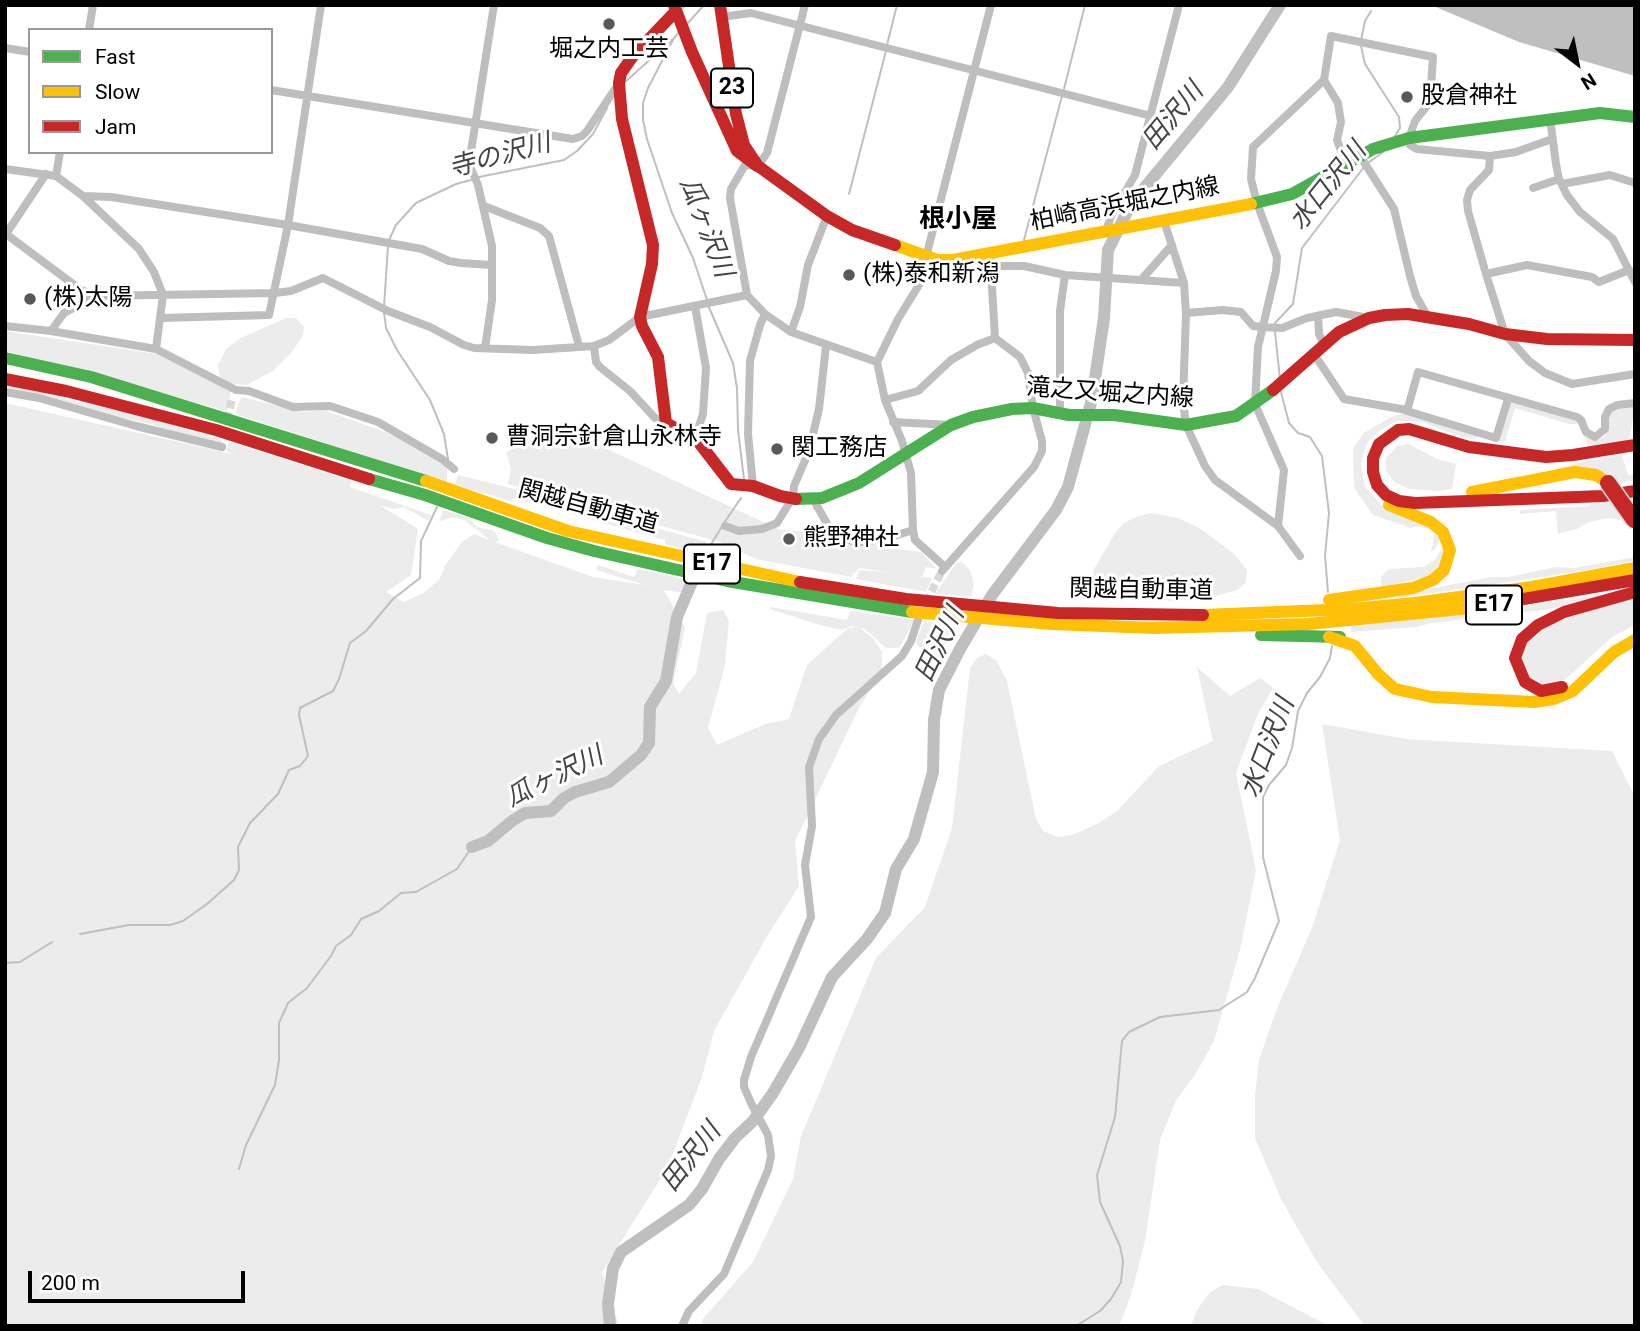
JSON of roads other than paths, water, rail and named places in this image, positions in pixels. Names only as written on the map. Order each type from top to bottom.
[{"type":"main road","name":"柏崎高浜堀之内線","points":[[720,11],[741,135],[744,145],[758,166],[827,216],[852,230],[926,257],[990,260],[1109,231],[1257,203],[1292,194],[1353,160],[1389,143],[1409,138],[1600,113],[1635,117]]},
{"type":"main road","points":[[666,422],[658,357],[640,317],[652,264],[653,245],[622,119],[618,83],[632,56],[679,18],[737,151],[758,166]]},
{"type":"main road","name":"滝之又堀之内線","points":[[666,422],[695,438],[731,484],[753,486],[780,496],[803,500],[822,498],[859,483],[951,425],[973,417],[1033,408],[1065,414],[1108,415],[1186,425],[1236,416],[1255,404],[1350,325],[1369,318],[1408,314],[1505,334],[1547,339],[1635,340]]},
{"type":"main road","name":"関越自動車道","points":[[5,358],[92,377],[459,499],[547,538],[727,581],[886,608],[1016,615],[1154,628],[1308,618],[1352,621],[1473,608],[1635,580]]},
{"type":"main road","name":"関越自動車道","points":[[5,379],[66,391],[216,430],[364,478],[427,489]]},
{"type":"main road","points":[[1308,618],[1329,637],[1352,621],[1425,584],[1444,570],[1449,545],[1439,527],[1387,504],[1377,496],[1369,481],[1366,461],[1373,445],[1382,436],[1398,430],[1415,429],[1469,447],[1546,457],[1635,446]]},
{"type":"main road","points":[[1398,430],[1379,444],[1372,465],[1377,485],[1386,495],[1399,501],[1415,503],[1603,496],[1635,491]]},
{"type":"main road","points":[[1573,455],[1537,464],[1516,464],[1465,457],[1407,439],[1393,442],[1383,451],[1379,470],[1390,488],[1407,496],[1572,491],[1635,484]]},
{"type":"main road","points":[[1449,496],[1574,472],[1596,475],[1608,483],[1634,521]]},
{"type":"main road","name":"関越自動車道","points":[[1352,621],[1470,596],[1635,568]]},
{"type":"main road","points":[[1635,592],[1564,612],[1538,625],[1519,643],[1515,653],[1517,667],[1525,682],[1533,688],[1550,691],[1573,682],[1612,645],[1635,633]]},
{"type":"main road","name":"関越自動車道","points":[[1016,615],[1234,615],[1262,607],[1308,618]]},
{"type":"main road","points":[[1308,618],[1352,621]]},
{"type":"main road","points":[[1352,621],[1383,681],[1395,689],[1424,696],[1534,702],[1554,699],[1573,691],[1614,652],[1635,640]]},
{"type":"street","points":[[89,28],[93,5]]},
{"type":"street","points":[[161,318],[270,315],[288,225],[321,5]]},
{"type":"street","points":[[485,348],[492,300],[492,246],[484,206],[469,164],[494,5]]},
{"type":"street","points":[[805,5],[767,153],[758,166],[745,165],[731,189],[730,198],[747,295],[765,314],[791,332],[877,362]]},
{"type":"street","points":[[991,5],[922,280],[898,319],[877,362],[885,400],[911,473],[915,540],[944,569],[961,553],[1039,461],[1042,441],[1024,363],[995,338],[990,260],[1065,275],[1184,283]]},
{"type":"street","points":[[1109,231],[1111,216],[1135,175],[1179,5]]},
{"type":"street","points":[[720,11],[751,13],[1151,116]]},
{"type":"street","points":[[1278,526],[1284,470],[1255,404],[1258,347],[1277,257],[1251,179],[1253,147],[1324,80],[1331,36],[1433,57],[1430,102],[1415,121],[1409,138],[1410,145],[1417,149],[1490,156],[1516,152],[1552,139]]},
{"type":"street","points":[[5,48],[28,52]]},
{"type":"street","points":[[1324,80],[1338,103],[1340,122],[1337,140],[1394,209],[1416,296],[1428,317]]},
{"type":"street","points":[[273,90],[578,138],[587,131],[618,83]]},
{"type":"street","points":[[1550,118],[1561,182],[1574,205],[1613,239],[1635,282]]},
{"type":"street","points":[[56,176],[60,154]]},
{"type":"street","points":[[1490,156],[1489,170],[1470,190],[1467,200],[1505,334],[1529,361],[1564,382],[1572,384],[1635,374]]},
{"type":"street","points":[[5,169],[56,176],[83,196],[139,249],[154,272],[163,295],[156,349]]},
{"type":"street","points":[[46,174],[6,234],[81,290],[96,296],[275,293],[291,291],[323,278],[464,345],[474,348],[533,350],[594,346],[609,340],[640,317],[747,295]]},
{"type":"street","points":[[1533,188],[1610,175],[1635,183]]},
{"type":"street","points":[[83,196],[111,197],[288,225],[422,249],[449,261],[491,265]]},
{"type":"street","points":[[484,206],[540,229],[549,236],[579,346]]},
{"type":"street","points":[[791,332],[800,307],[808,265],[827,216]]},
{"type":"street","points":[[1164,221],[1184,283],[1186,313],[1183,401],[1186,425],[1205,466],[1215,480],[1278,526],[1300,556]]},
{"type":"street","points":[[1141,280],[1172,245]]},
{"type":"street","points":[[1486,274],[1527,265],[1592,277],[1599,282],[1629,270]]},
{"type":"street","points":[[1065,275],[1060,311],[1065,414]]},
{"type":"street","points":[[51,331],[64,313],[96,296]]},
{"type":"street","points":[[695,306],[706,368],[703,414],[695,438]]},
{"type":"street","points":[[1186,313],[1223,310],[1241,312],[1253,326],[1282,328],[1336,312],[1369,318]]},
{"type":"street","points":[[753,486],[748,434],[750,361],[765,314]]},
{"type":"street","points":[[1318,316],[1319,350],[1344,399],[1407,410],[1496,438],[1508,399]]},
{"type":"street","points":[[5,326],[156,349],[236,390],[249,391],[293,407],[330,406],[378,422],[453,468]]},
{"type":"street","points":[[885,400],[918,391],[951,359],[995,338]]},
{"type":"street","points":[[594,346],[596,362],[600,367],[630,391],[655,418],[666,422]]},
{"type":"street","points":[[725,526],[739,531],[762,529],[777,523],[793,497],[794,486],[809,451],[818,409],[826,346]]},
{"type":"street","points":[[1407,410],[1418,372],[1577,417],[1586,432],[1595,437],[1605,429],[1605,417],[1609,409],[1635,403]]},
{"type":"street","points":[[232,399],[236,390]]},
{"type":"street","points":[[5,392],[39,398],[222,447]]},
{"type":"street","points":[[894,422],[951,425]]},
{"type":"street","points":[[813,499],[829,527],[852,541],[863,542],[913,530]]},
{"type":"street","points":[[682,1326],[689,1311],[724,1274],[768,1170],[771,1156],[768,1135],[744,1087],[744,1080],[751,1057],[811,917],[805,865],[812,826],[809,767],[819,739],[836,715],[902,656],[911,641],[918,620]]},
{"type":"waterway","name":"瓜ヶ沢川","points":[[688,23],[704,5]]},
{"type":"waterway","points":[[887,45],[897,5]]},
{"type":"waterway","points":[[1064,89],[1085,5]]},
{"type":"waterway","name":"田沢川","points":[[610,1326],[608,1304],[613,1268],[621,1252],[689,1205],[702,1189],[719,1159],[753,1121],[773,1093],[799,1048],[832,977],[867,939],[885,913],[896,869],[914,839],[933,772],[934,720],[939,690],[992,595],[1056,510],[1068,487],[1092,399],[1104,318],[1108,250],[1131,204],[1228,87],[1280,5]]},
{"type":"waterway","name":"水口沢川","points":[[1361,40],[1365,21],[1371,11]]},
{"type":"waterway","name":"瓜ヶ沢川","points":[[679,32],[648,88],[643,103],[643,120],[672,213],[693,258],[707,300]]},
{"type":"waterway","name":"寺の沢川","points":[[625,82],[673,39]]},
{"type":"waterway","name":"水口沢川","points":[[1361,46],[1365,64],[1399,117],[1400,128],[1395,136]]},
{"type":"waterway","points":[[849,194],[886,51]]},
{"type":"waterway","points":[[1024,240],[1062,96]]},
{"type":"waterway","name":"寺の沢川","points":[[479,177],[564,160],[593,134],[607,108]]},
{"type":"waterway","name":"水口沢川","points":[[1368,163],[1383,152]]},
{"type":"waterway","name":"水口沢川","points":[[1275,323],[1293,304],[1302,248],[1364,167]]},
{"type":"waterway","name":"寺の沢川","points":[[389,240],[396,225],[416,203],[471,180]]},
{"type":"waterway","name":"寺の沢川","points":[[384,307],[388,246]]},
{"type":"waterway","name":"瓜ヶ沢川","points":[[708,305],[733,363],[744,479]]},
{"type":"waterway","name":"寺の沢川","points":[[384,312],[386,328],[397,350],[430,400],[444,434],[448,459]]},
{"type":"waterway","name":"水口沢川","points":[[1275,332],[1280,379]]},
{"type":"waterway","name":"水口沢川","points":[[1281,392],[1289,423],[1298,433],[1310,437],[1322,456],[1329,513],[1325,556],[1328,592]]},
{"type":"waterway","name":"瓜ヶ沢川","points":[[724,523],[741,498]]},
{"type":"waterway","points":[[80,934],[129,925],[170,925],[183,921],[234,880],[239,870],[238,847],[250,823],[278,794],[289,770],[300,766],[308,756],[299,715],[300,708],[333,691],[350,643],[366,631],[393,599],[420,578],[421,541],[437,507]]},
{"type":"waterway","name":"瓜ヶ沢川","points":[[707,551],[721,528]]},
{"type":"waterway","name":"瓜ヶ沢川","points":[[472,847],[488,841],[525,813],[551,811],[564,798],[575,792],[609,782],[641,755],[649,743],[650,707],[666,681],[677,617],[692,582]]},
{"type":"waterway","name":"水口沢川","points":[[1076,1326],[1100,1311],[1121,1282],[1123,1261],[1120,1246],[1100,1202],[1097,1175],[1115,1117],[1122,1041],[1129,1032],[1160,1017],[1219,1010],[1247,992],[1255,978],[1279,921],[1263,857],[1263,797],[1269,785],[1286,765],[1292,748],[1298,711],[1330,658],[1332,646]]},
{"type":"waterway","points":[[239,1169],[246,1145],[275,1085],[279,1060],[279,1023],[288,1003],[307,988],[336,946],[351,935],[361,919],[379,911],[401,893],[416,892],[457,869],[472,847]]},
{"type":"waterway","points":[[5,963],[20,962],[52,942]]},
{"type":"tunnel","points":[[227,420],[232,399]]},
{"type":"tunnel","points":[[926,602],[942,571]]},
{"type":"place","name":"堀之内工芸","points":[[609,24]]},
{"type":"place","name":"股倉神社","points":[[1407,97]]},
{"type":"place","name":"(株)泰和新潟","points":[[849,275]]},
{"type":"place","name":"(株)太陽","points":[[30,299]]},
{"type":"place","name":"曹洞宗針倉山永林寺","points":[[492,438]]},
{"type":"place","name":"関工務店","points":[[777,449]]},
{"type":"place","name":"熊野神社","points":[[789,539]]},
{"type":"district","name":"根小屋","points":[[958,220]]}]
